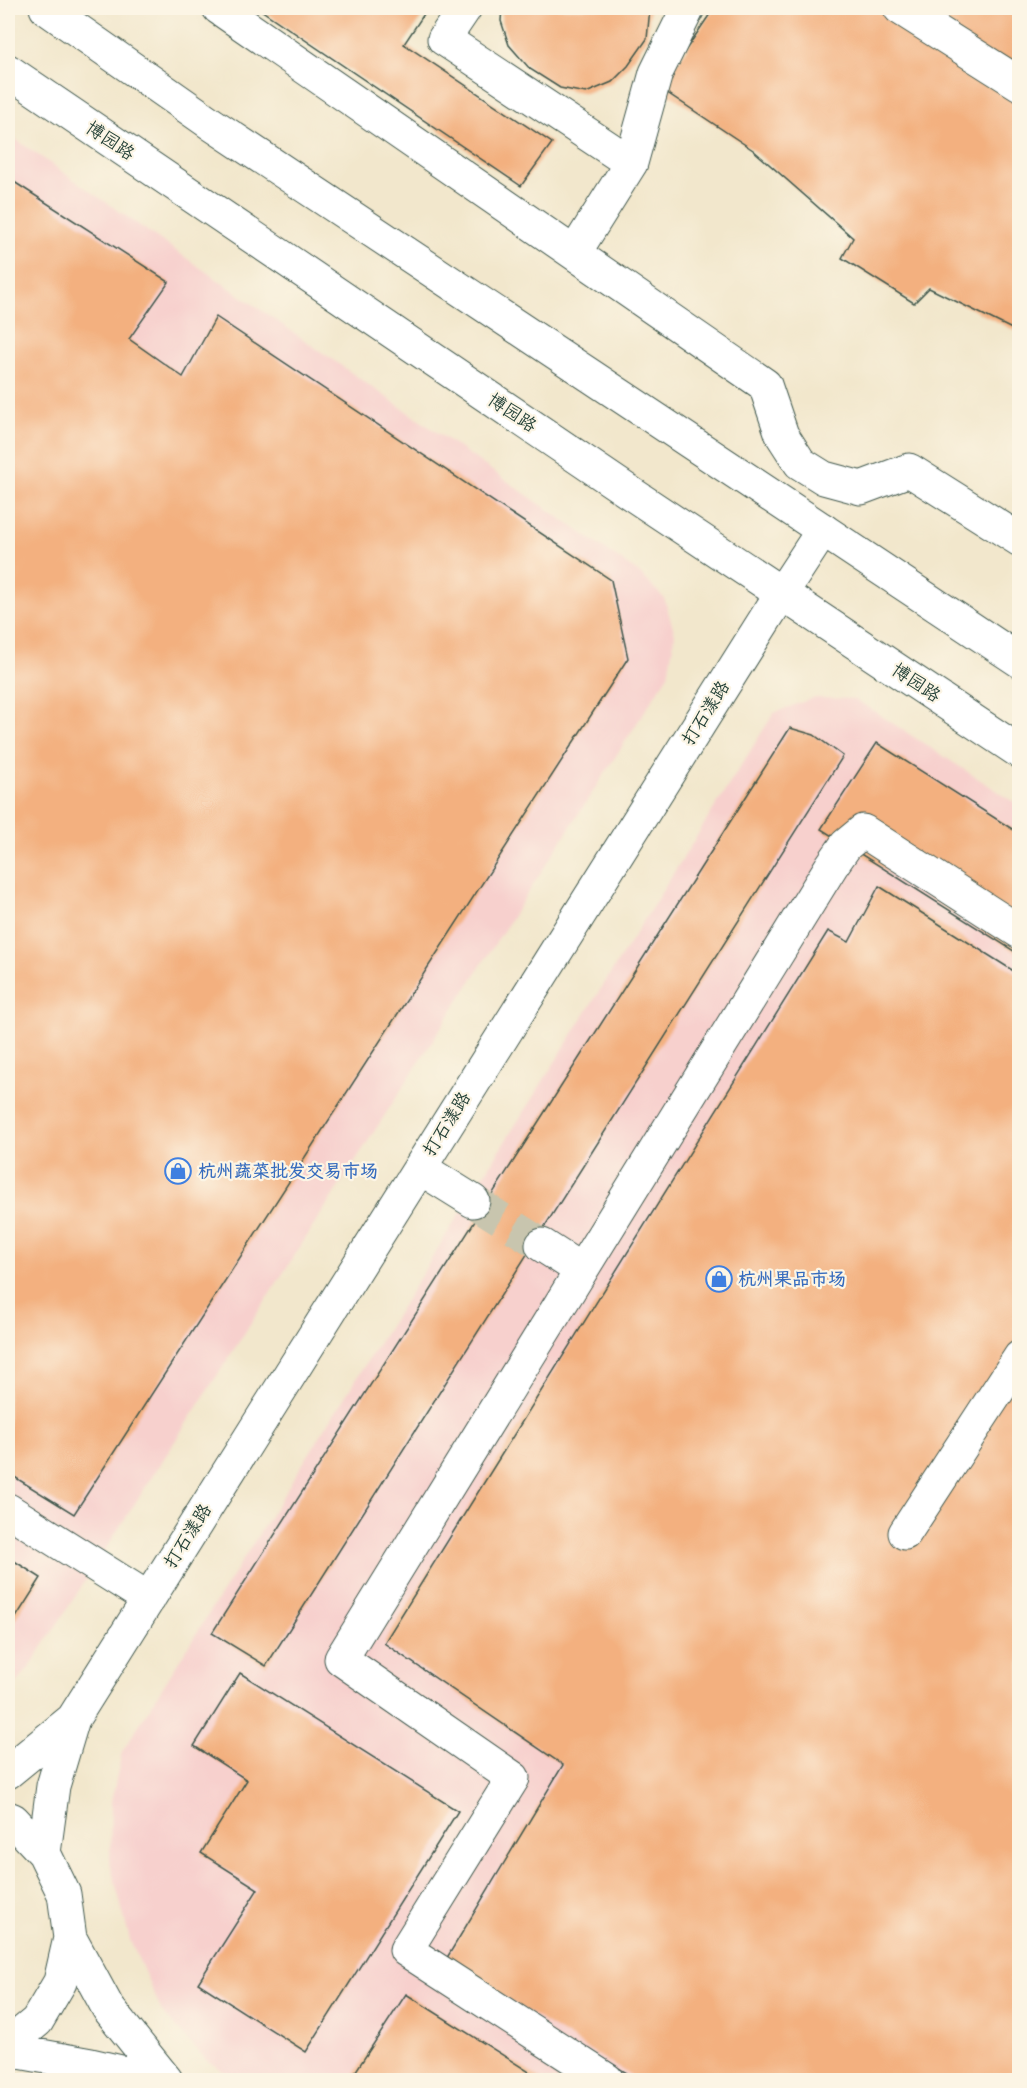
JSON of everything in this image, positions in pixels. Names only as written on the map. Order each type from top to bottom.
[{"type":"street","points":[[46,8],[213,125],[1020,661]]},
{"type":"street","points":[[219,8],[765,385],[782,435],[800,463],[824,478],[861,488],[909,470],[1020,540]]},
{"type":"street","points":[[465,8],[444,39],[631,163]]},
{"type":"street","points":[[575,252],[631,163],[656,73],[688,8]]},
{"type":"street","points":[[900,8],[1020,84]]},
{"type":"street","name":"博园路","points":[[8,71],[781,594],[1020,752]]},
{"type":"street","points":[[786,506],[800,463]]},
{"type":"street","name":"打石漾路","points":[[73,1719],[823,530]]},
{"type":"street","points":[[607,2080],[406,1950],[513,1778],[340,1659],[832,864],[846,845],[863,831],[1020,932]]},
{"type":"street","points":[[420,1167],[472,1201]]},
{"type":"street","points":[[542,1245],[581,1270]]},
{"type":"street","points":[[905,1533],[1020,1357]]},
{"type":"street","points":[[8,1510],[149,1599]]},
{"type":"street","points":[[8,1772],[73,1719]]},
{"type":"street","points":[[44,1853],[53,1786],[73,1719]]},
{"type":"street","points":[[8,1818],[13,1820],[44,1853],[64,1894],[70,1938],[60,1982],[37,2020],[8,2045]]},
{"type":"street","points":[[70,1938],[108,2008],[166,2080]]},
{"type":"street","points":[[8,2050],[156,2080]]},
{"type":"shaded area","name":"杭州蔬菜批发交易市场","points":[[8,134],[639,573],[664,598],[675,634],[668,675],[29,1668],[8,1693]]},
{"type":"shaded area","name":"杭州果品市场","points":[[813,698],[855,699],[1019,805],[1019,2080],[238,2080],[206,2060],[162,2012],[130,1940],[110,1863],[111,1802],[122,1752],[774,713]]},
{"type":"building","points":[[258,8],[428,8],[404,44],[552,143],[521,186]]},
{"type":"building","points":[[502,8],[650,8],[647,39],[628,66],[612,82],[586,93],[560,88],[530,69],[509,45],[501,21]]},
{"type":"building","points":[[714,8],[1020,8],[1020,333],[929,288],[914,303],[842,258],[853,238],[753,150],[660,88]]},
{"type":"building","name":"杭州蔬菜批发交易市场","points":[[8,178],[169,282],[129,339],[183,377],[216,317],[611,580],[628,658],[74,1514],[8,1473]]},
{"type":"building","points":[[790,728],[814,735],[843,756],[266,1666],[212,1633]]},
{"type":"building","points":[[877,743],[1020,834],[1020,955],[821,829]]},
{"type":"building","points":[[879,886],[1020,975],[1020,2080],[638,2080],[445,1961],[563,1765],[384,1643],[828,931],[849,942]]},
{"type":"building","points":[[8,1557],[41,1578],[8,1630]]},
{"type":"building","points":[[240,1673],[458,1811],[306,2052],[198,1983],[258,1889],[201,1853],[247,1780],[194,1746]]},
{"type":"building","points":[[406,1994],[542,2080],[350,2080]]},
{"type":"tunnel","points":[[473,1201],[542,1245]]},
{"type":"place","name":"杭州蔬菜批发交易市场","points":[[178,1171]]},
{"type":"place","name":"杭州果品市场","points":[[719,1279]]}]
